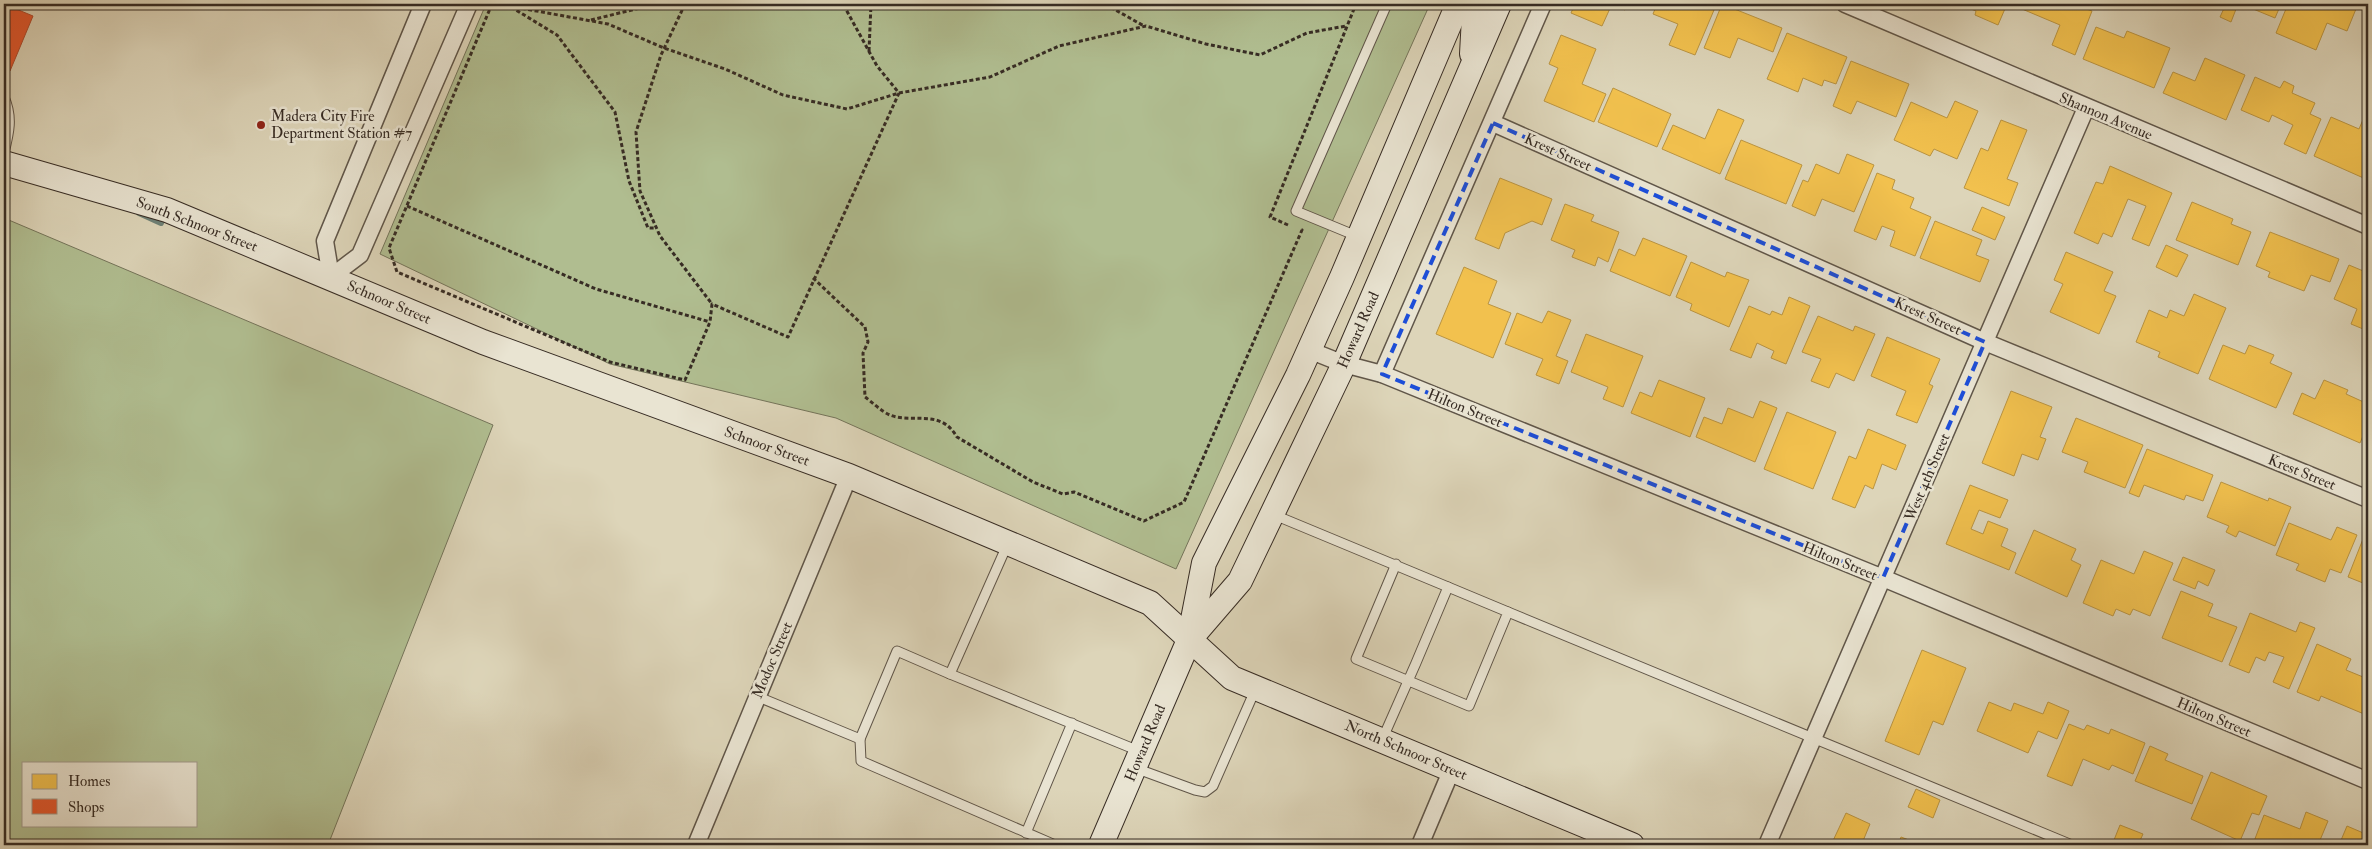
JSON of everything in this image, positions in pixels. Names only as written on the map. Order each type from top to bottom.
[{"type":"street","points":[[424,4],[325,241],[331,277],[360,255],[469,4]]},
{"type":"street","name":"Howard Road","points":[[1101,845],[1189,640],[1204,563],[1309,350],[1458,4]]},
{"type":"street","points":[[1471,70],[1474,17],[1479,4]]},
{"type":"street","name":"Howard Road","points":[[1189,640],[1240,580],[1344,364],[1499,4]]},
{"type":"street","points":[[1382,374],[1493,123],[1543,4]]},
{"type":"street","name":"Shannon Avenue","points":[[1845,4],[2086,108],[2368,226]]},
{"type":"street","name":"West 4th Street","points":[[1766,845],[2086,108]]},
{"type":"street","name":"Krest Street","points":[[1493,123],[1985,342],[2368,499]]},
{"type":"street","name":"South Schnoor Street","points":[[4,163],[167,210],[331,277]]},
{"type":"street","name":"Schnoor Street","points":[[331,277],[483,342],[849,476],[1150,603],[1189,640]]},
{"type":"street","name":"Hilton Street","points":[[1309,350],[1344,364],[1382,374],[1883,578],[2368,781]]},
{"type":"street","name":"Modoc Street","points":[[698,845],[756,696],[849,476]]},
{"type":"street","name":"North Schnoor Street","points":[[1189,640],[1232,678],[1632,845]]},
{"type":"street","points":[[1420,845],[1452,769]]},
{"type":"lane","points":[[1359,237],[1296,211],[1387,4]]},
{"type":"lane","points":[[4,97],[11,127],[4,154]]},
{"type":"lane","points":[[1272,514],[2072,845]]},
{"type":"lane","points":[[950,674],[1008,543]]},
{"type":"lane","points":[[1396,564],[1356,659],[1469,706],[1508,612]]},
{"type":"lane","points":[[1382,740],[1448,586]]},
{"type":"lane","points":[[1055,845],[861,761],[860,739],[897,651],[1072,724],[1138,760],[1205,792],[1213,786],[1256,688]]},
{"type":"lane","points":[[756,696],[860,739]]},
{"type":"lane","points":[[1026,833],[1072,724]]},
{"type":"path","points":[[492,4],[389,248],[397,272],[610,362],[686,380],[710,322],[712,304]]},
{"type":"path","points":[[503,4],[608,24],[664,48],[724,69],[783,95],[847,109],[899,92],[990,77],[1059,46],[1146,26]]},
{"type":"path","points":[[590,20],[656,4]]},
{"type":"path","points":[[685,4],[664,48],[636,132],[640,191],[660,236],[712,304],[788,337],[813,278],[899,92]]},
{"type":"path","points":[[842,4],[878,66],[899,92]]},
{"type":"path","points":[[869,51],[871,4]]},
{"type":"path","points":[[1105,4],[1136,23],[1206,44],[1260,55],[1307,33],[1347,26]]},
{"type":"path","points":[[813,278],[864,328],[868,342],[863,353],[865,397],[890,415],[932,418],[951,427],[957,437],[1033,482],[1063,494],[1074,492],[1144,521],[1184,502],[1302,230],[1270,217],[1356,4]]},
{"type":"path","points":[[509,5],[557,34],[615,112],[629,181],[648,228],[656,228]]},
{"type":"path","points":[[407,206],[596,289],[710,322]]},
{"type":"highlighted area","points":[[1493,123],[1985,342],[1883,578],[1382,374]]},
{"type":"green space","points":[[486,4],[1430,4],[1176,569],[836,418],[610,364],[380,254]]},
{"type":"green space","points":[[4,218],[493,425],[328,845],[4,845]]},
{"type":"building: Homes","points":[[1575,4],[1612,4],[1602,26],[1571,13]]},
{"type":"building: Homes","points":[[1612,4],[1627,4],[1625,10]]},
{"type":"building: Homes","points":[[1657,4],[1698,4],[1714,10],[1695,55],[1669,45],[1678,24],[1653,14]]},
{"type":"building: Homes","points":[[1722,4],[1782,28],[1773,52],[1738,38],[1730,58],[1704,48]]},
{"type":"building: Homes","points":[[1959,4],[2007,4],[1998,25],[1975,15],[1976,11]]},
{"type":"building: Homes","points":[[2024,4],[2082,4],[2081,7],[2092,11],[2075,55],[2052,45],[2060,25],[2022,9]]},
{"type":"building: Homes","points":[[2226,4],[2238,4],[2231,22],[2220,17]]},
{"type":"building: Homes","points":[[2241,4],[2281,4],[2275,18]]},
{"type":"building: Homes","points":[[2288,4],[2358,4],[2347,31],[2327,23],[2316,50],[2276,33]]},
{"type":"building: Homes","points":[[2096,27],[2124,38],[2127,31],[2170,48],[2154,88],[2083,59]]},
{"type":"building: Homes","points":[[1787,33],[1847,57],[1836,84],[1824,80],[1822,86],[1803,78],[1798,92],[1767,79]]},
{"type":"building: Homes","points":[[1561,35],[1596,49],[1582,84],[1606,94],[1594,122],[1544,101],[1558,68],[1549,64]]},
{"type":"building: Homes","points":[[2205,58],[2245,75],[2226,120],[2163,93],[2173,72],[2195,81]]},
{"type":"building: Homes","points":[[1851,61],[1909,84],[1896,117],[1857,101],[1851,114],[1833,106]]},
{"type":"building: Homes","points":[[2255,77],[2280,88],[2284,81],[2294,86],[2292,93],[2315,103],[2310,114],[2321,119],[2306,154],[2284,144],[2293,125],[2272,115],[2269,122],[2241,110]]},
{"type":"building: Homes","points":[[1613,88],[1671,114],[1657,147],[1598,122]]},
{"type":"building: Homes","points":[[1955,101],[1978,111],[1957,159],[1934,149],[1930,156],[1894,140],[1911,102],[1947,118]]},
{"type":"building: Homes","points":[[2368,108],[2368,180],[2314,156],[2331,117],[2359,129]]},
{"type":"building: Homes","points":[[1718,109],[1744,120],[1720,174],[1662,149],[1673,125],[1705,139]]},
{"type":"building: Homes","points":[[2001,120],[2027,130],[2007,179],[2018,183],[2009,206],[1964,188],[1981,148],[1988,151]]},
{"type":"building: Homes","points":[[1741,140],[1802,165],[1786,204],[1725,179]]},
{"type":"building: Homes","points":[[1847,154],[1874,165],[1854,212],[1822,199],[1815,216],[1792,206],[1803,180],[1808,182],[1816,164],[1839,174]]},
{"type":"building: Homes","points":[[2110,166],[2172,193],[2149,246],[2132,239],[2146,206],[2128,199],[2112,237],[2103,233],[2098,244],[2074,233],[2096,182],[2103,184]]},
{"type":"building: Homes","points":[[1877,173],[1895,180],[1892,189],[1914,198],[1910,208],[1931,217],[1915,256],[1890,246],[1895,231],[1882,226],[1876,240],[1854,231]]},
{"type":"building: Homes","points":[[1500,178],[1552,199],[1542,225],[1532,221],[1505,233],[1499,249],[1475,239]]},
{"type":"building: Homes","points":[[2192,202],[2233,219],[2231,224],[2251,232],[2238,265],[2176,240]]},
{"type":"building: Homes","points":[[1565,204],[1594,215],[1591,221],[1619,232],[1608,262],[1598,257],[1595,266],[1572,257],[1575,250],[1551,240]]},
{"type":"building: Homes","points":[[1982,207],[2005,217],[1995,240],[1972,230]]},
{"type":"building: Homes","points":[[1935,221],[1982,240],[1976,255],[1989,260],[1980,282],[1920,258]]},
{"type":"building: Homes","points":[[2270,232],[2339,259],[2330,282],[2311,275],[2304,291],[2268,277],[2270,272],[2256,266]]},
{"type":"building: Homes","points":[[1643,238],[1687,256],[1670,296],[1610,271],[1619,249],[1635,256]]},
{"type":"building: Homes","points":[[2166,245],[2188,255],[2177,277],[2156,267]]},
{"type":"building: Homes","points":[[2066,252],[2113,272],[2104,291],[2116,296],[2099,334],[2050,312],[2063,284],[2054,280]]},
{"type":"building: Homes","points":[[1691,262],[1725,277],[1727,272],[1749,280],[1729,327],[1690,310],[1692,304],[1676,297]]},
{"type":"building: Homes","points":[[2349,265],[2368,273],[2368,331],[2351,324],[2357,309],[2334,299]]},
{"type":"building: Homes","points":[[1464,267],[1497,281],[1488,304],[1511,313],[1493,358],[1436,334]]},
{"type":"building: Homes","points":[[2194,294],[2226,308],[2198,374],[2158,357],[2160,352],[2136,342],[2149,310],[2167,318],[2170,310],[2184,316]]},
{"type":"building: Homes","points":[[1789,297],[1810,306],[1786,364],[1771,358],[1774,351],[1757,343],[1751,358],[1730,350],[1749,306],[1770,315],[1772,311],[1782,315]]},
{"type":"building: Homes","points":[[1548,311],[1571,320],[1556,356],[1568,361],[1559,384],[1536,375],[1543,359],[1505,344],[1517,313],[1542,323]]},
{"type":"building: Homes","points":[[1818,316],[1853,331],[1855,326],[1875,334],[1854,381],[1836,373],[1829,388],[1811,381],[1821,359],[1802,352]]},
{"type":"building: Homes","points":[[1586,334],[1643,356],[1623,407],[1603,399],[1608,387],[1571,372]]},
{"type":"building: Homes","points":[[1887,337],[1940,359],[1929,384],[1933,386],[1917,423],[1896,415],[1906,391],[1871,376]]},
{"type":"building: Homes","points":[[2223,345],[2245,354],[2249,345],[2274,355],[2270,363],[2292,373],[2276,408],[2209,379]]},
{"type":"building: Homes","points":[[1659,380],[1705,398],[1690,437],[1631,413],[1640,392],[1652,397]]},
{"type":"building: Homes","points":[[2324,380],[2348,390],[2346,394],[2368,404],[2368,424],[2360,443],[2293,414],[2302,393],[2315,399]]},
{"type":"building: Homes","points":[[2011,391],[2052,407],[2040,437],[2046,439],[2038,460],[2022,454],[2014,476],[1982,463]]},
{"type":"building: Homes","points":[[1760,401],[1777,408],[1755,462],[1696,437],[1704,417],[1722,424],[1728,408],[1753,418]]},
{"type":"building: Homes","points":[[1787,412],[1836,432],[1813,489],[1764,469]]},
{"type":"building: Homes","points":[[2076,418],[2143,445],[2125,488],[2084,472],[2088,462],[2062,452]]},
{"type":"building: Homes","points":[[1868,429],[1906,445],[1896,470],[1882,464],[1873,489],[1865,485],[1855,508],[1832,499],[1849,456],[1856,459]]},
{"type":"building: Homes","points":[[2147,449],[2213,475],[2203,501],[2186,495],[2184,500],[2144,485],[2139,497],[2129,493]]},
{"type":"building: Homes","points":[[2221,482],[2268,501],[2269,498],[2291,507],[2275,546],[2239,531],[2236,537],[2226,532],[2229,526],[2207,517]]},
{"type":"building: Homes","points":[[1970,485],[2008,500],[2000,518],[1979,510],[1971,529],[1983,534],[1988,521],[2008,529],[2001,546],[2016,553],[2009,570],[1946,544]]},
{"type":"building: Homes","points":[[2289,523],[2331,540],[2337,527],[2357,535],[2341,573],[2330,569],[2325,582],[2296,570],[2299,564],[2276,555]]},
{"type":"building: Homes","points":[[2034,530],[2076,549],[2071,560],[2081,565],[2067,597],[2015,573]]},
{"type":"building: Homes","points":[[2363,539],[2368,542],[2368,585],[2348,577]]},
{"type":"building: Homes","points":[[2144,551],[2173,563],[2150,616],[2133,609],[2130,615],[2116,609],[2113,616],[2083,603],[2101,560],[2134,574]]},
{"type":"building: Homes","points":[[2183,557],[2215,570],[2208,586],[2198,581],[2195,589],[2173,580]]},
{"type":"building: Homes","points":[[2181,591],[2213,604],[2208,616],[2237,627],[2222,662],[2162,638]]},
{"type":"building: Homes","points":[[2250,613],[2296,632],[2300,622],[2315,628],[2289,689],[2273,682],[2284,657],[2269,652],[2265,661],[2256,657],[2249,673],[2229,665]]},
{"type":"building: Homes","points":[[2317,644],[2351,659],[2346,670],[2368,679],[2368,703],[2364,714],[2321,696],[2319,701],[2297,692]]},
{"type":"building: Homes","points":[[1922,650],[1966,668],[1943,725],[1933,721],[1919,755],[1885,741]]},
{"type":"building: Homes","points":[[1989,702],[2011,711],[2014,703],[2043,714],[2048,702],[2069,711],[2057,739],[2038,731],[2028,753],[1977,731]]},
{"type":"building: Homes","points":[[2069,724],[2084,730],[2087,725],[2109,734],[2111,729],[2145,743],[2133,774],[2112,765],[2109,770],[2083,759],[2072,786],[2047,776]]},
{"type":"building: Homes","points":[[2150,746],[2168,754],[2165,760],[2203,776],[2192,804],[2135,781]]},
{"type":"building: Homes","points":[[2211,772],[2267,796],[2259,815],[2252,813],[2240,841],[2191,819]]},
{"type":"building: Homes","points":[[1916,789],[1940,800],[1933,818],[1908,807]]},
{"type":"building: Homes","points":[[2306,812],[2328,821],[2318,845],[2253,844],[2264,815],[2300,829]]},
{"type":"building: Homes","points":[[1846,813],[1870,824],[1863,841],[1873,845],[1831,845]]},
{"type":"building: Homes","points":[[2120,825],[2143,834],[2138,845],[2112,845]]},
{"type":"building: Homes","points":[[2347,826],[2368,835],[2368,845],[2339,845]]},
{"type":"building: Homes","points":[[1901,837],[1922,845],[1898,845]]},
{"type":"building: Shops","points":[[4,4],[33,16],[10,71],[4,69]]},
{"type":"waterway","points":[[139,213],[161,223]]},
{"type":"place","name":"Madera City Fire Department Station #7","points":[[261,125]]}]
